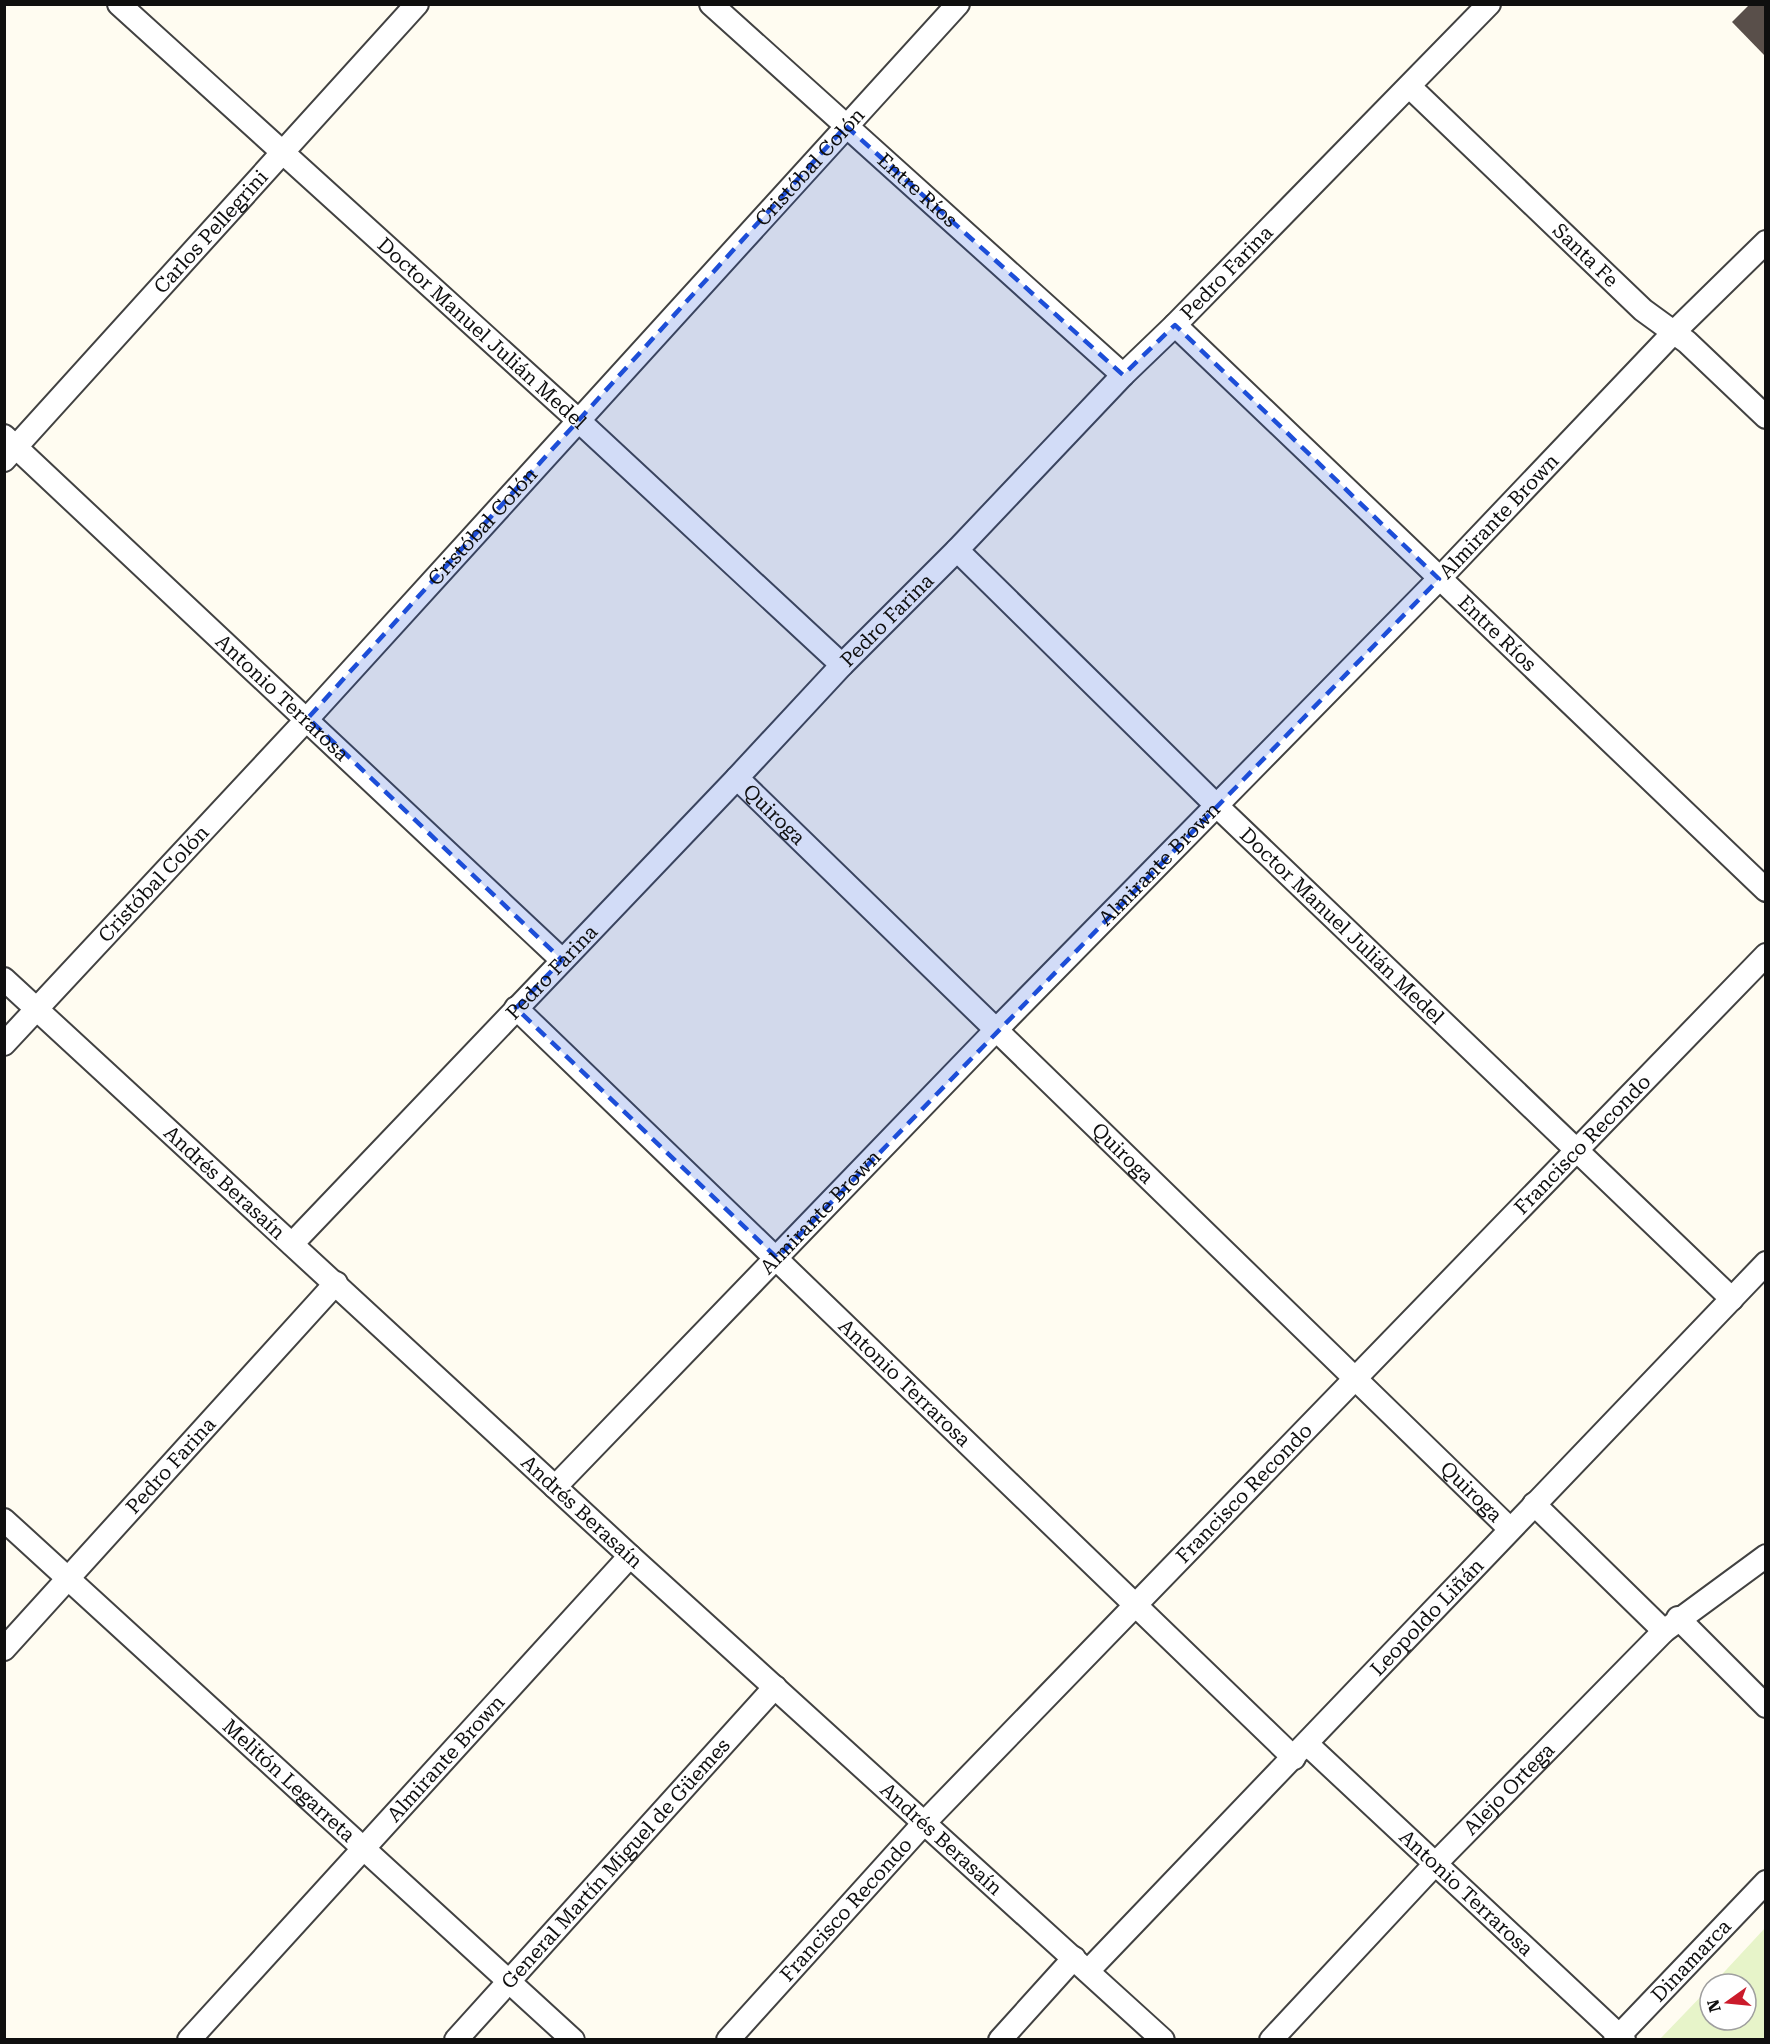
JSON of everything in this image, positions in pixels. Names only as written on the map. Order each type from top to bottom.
[{"type":"street","name":"Doctor Manuel Julián Medel","points":[[119,4],[579,421],[842,665]]},
{"type":"street","name":"Carlos Pellegrini","points":[[8,447],[417,4]]},
{"type":"street","name":"Entre Ríos","points":[[711,4],[1123,375]]},
{"type":"street","name":"Cristóbal Colón","points":[[4,1044],[308,718],[958,4]]},
{"type":"street","name":"Pedro Farina","points":[[292,1244],[842,665],[957,550],[1123,375],[1410,87],[1489,4]]},
{"type":"street","name":"Santa Fe","points":[[1410,87],[1643,310],[1674,332],[1766,417]]},
{"type":"street","name":"Almirante Brown","points":[[555,1487],[996,1029],[1439,579],[1674,332],[1766,242]]},
{"type":"street","name":"Entre Ríos","points":[[1175,325],[1766,890]]},
{"type":"street","name":"Antonio Terrarosa","points":[[8,447],[308,718],[562,960]]},
{"type":"street","name":"Doctor Manuel Julián Medel","points":[[957,550],[1216,805],[1732,1299]]},
{"type":"street","name":"Quiroga","points":[[737,778],[1510,1529]]},
{"type":"street","name":"Francisco Recondo","points":[[729,2040],[924,1822],[1356,1380],[1766,955]]},
{"type":"street","name":"Andrés Berasaín","points":[[4,979],[630,1556],[1163,2040]]},
{"type":"street","name":"Antonio Terrarosa","points":[[516,1008],[1135,1605],[1301,1751],[1436,1863],[1619,2038]]},
{"type":"street","name":"Leopoldo Liñán","points":[[1000,2040],[1081,1965],[1301,1751],[1510,1529],[1766,1263]]},
{"type":"street","name":"Pedro Farina","points":[[4,1649],[336,1283]]},
{"type":"street","name":"Quiroga","points":[[1534,1504],[1766,1706]]},
{"type":"street","name":"Melitón Legarreta","points":[[4,1520],[573,2040]]},
{"type":"street","name":"Almirante Brown","points":[[189,2040],[630,1556]]},
{"type":"street","name":"Alejo Ortega","points":[[1271,2040],[1436,1863],[1671,1625],[1766,1556]]},
{"type":"street","name":"General Martín Miguel de Güemes","points":[[456,2040],[775,1687]]},
{"type":"street","name":"Dinamarca","points":[[1619,2038],[1766,1882]]},
{"type":"highlighted area","points":[[846,126],[1123,375],[1175,325],[1439,579],[777,1258],[516,1008],[562,960],[308,718]]},
{"type":"green space","points":[[1765,1928],[1765,2039],[1660,2039],[1698,1999],[1698,2032],[1758,2032],[1758,1972],[1724,1972]]},
{"type":"building","points":[[1750,4],[1766,4],[1766,57],[1732,22]]}]
